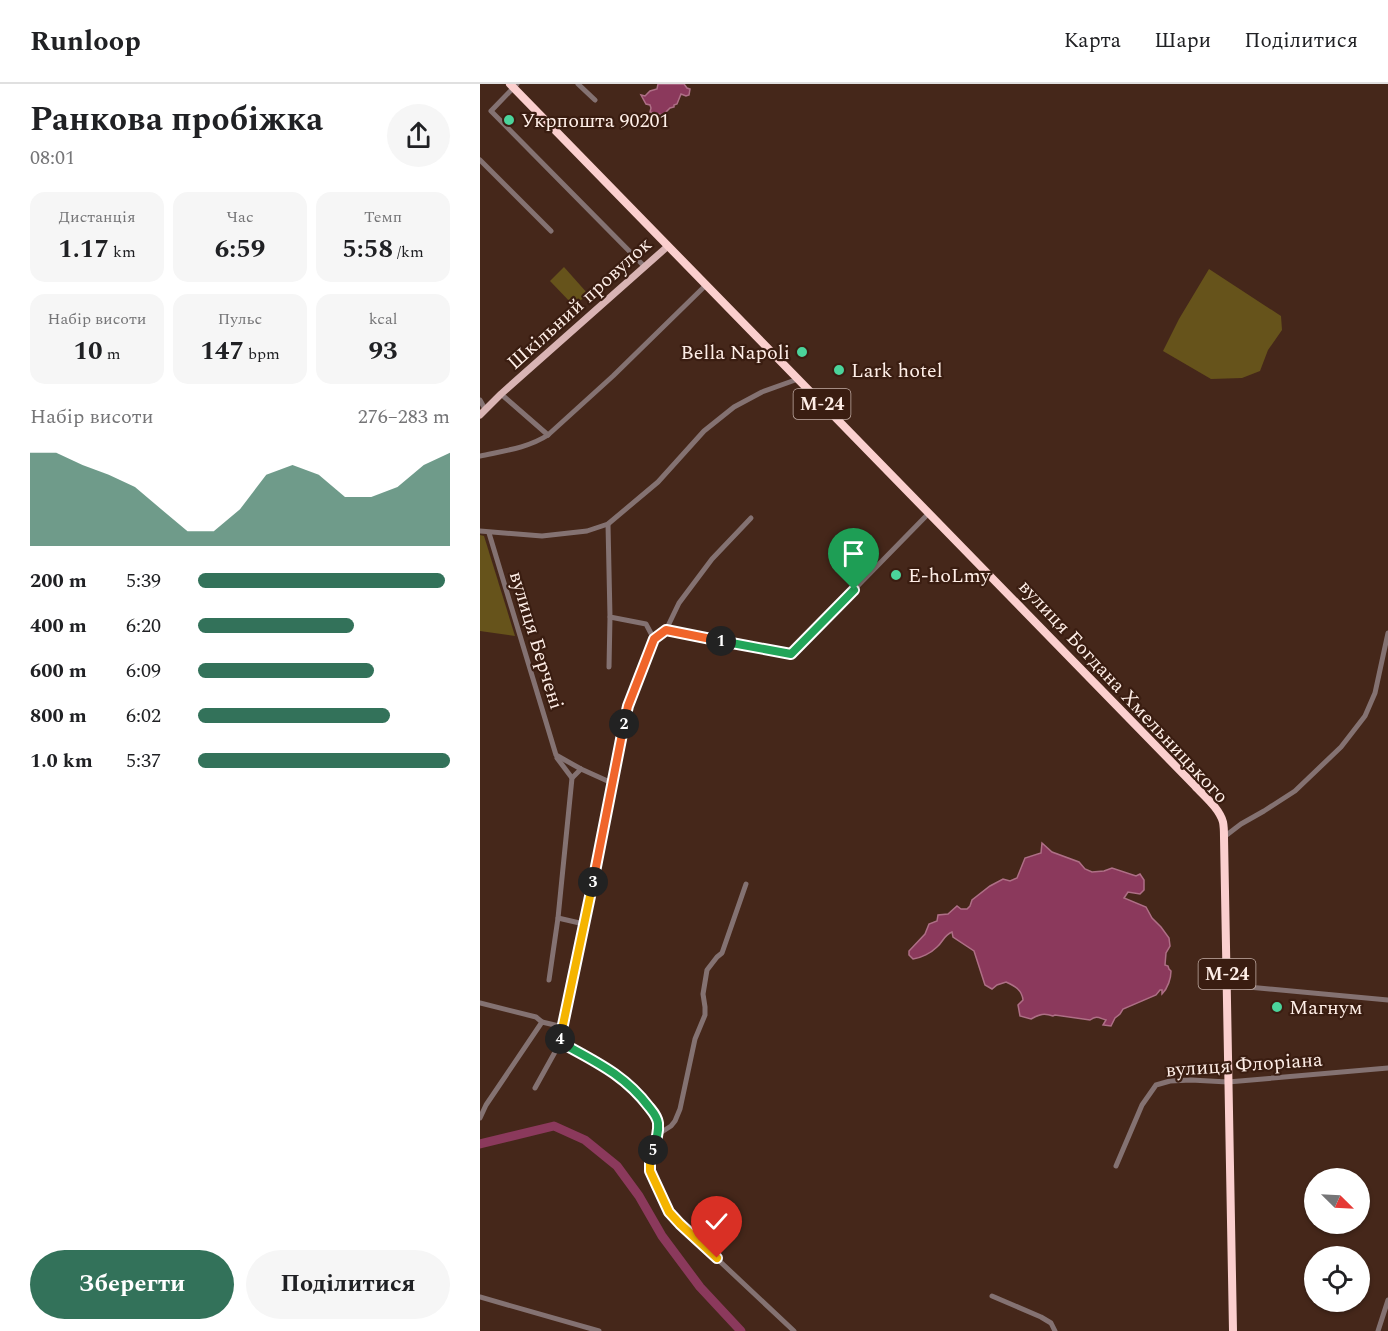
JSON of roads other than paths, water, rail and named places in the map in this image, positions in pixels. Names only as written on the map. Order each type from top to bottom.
[{"type":"highway","name":"М-24","points":[[513,85],[668,246]]},
{"type":"highway","name":"вулиця Богдана Хмельницького","points":[[668,246],[1212,804],[1222,820],[1233,1331]]},
{"type":"main road","name":"Шкільний провулок","points":[[483,412],[668,246]]},
{"type":"street","points":[[578,84],[595,100]]},
{"type":"street","points":[[513,85],[491,111],[645,267]]},
{"type":"street","points":[[480,160],[551,231]]},
{"type":"street","points":[[480,456],[530,444],[548,435],[613,376],[706,285]]},
{"type":"street","points":[[480,531],[542,536],[587,531],[608,524],[658,482],[704,431],[734,407],[762,392],[798,379]]},
{"type":"street","points":[[501,394],[548,435]]},
{"type":"street","name":"Шкільний провулок","points":[[480,400],[483,412]]},
{"type":"street","points":[[666,630],[791,654],[929,513]]},
{"type":"street","points":[[535,1088],[560,1042],[628,706],[654,639],[666,630],[679,603],[712,559],[751,518]]},
{"type":"street","points":[[608,524],[609,667]]},
{"type":"street","name":"вулиця Берчені","points":[[489,533],[556,755],[572,778]]},
{"type":"street","points":[[610,617],[646,624],[654,639]]},
{"type":"street","points":[[1224,837],[1295,791],[1341,747],[1365,716],[1375,693],[1388,633]]},
{"type":"street","points":[[556,755],[581,770],[612,783]]},
{"type":"street","points":[[549,980],[558,918],[572,778],[581,770]]},
{"type":"street","points":[[657,1135],[671,1126],[680,1109],[695,1039],[705,1015],[703,994],[707,970],[722,953],[746,884]]},
{"type":"street","points":[[558,918],[584,924]]},
{"type":"street","points":[[1227,986],[1388,1000]]},
{"type":"street","points":[[480,1003],[536,1017],[543,1022],[559,1026],[564,1023]]},
{"type":"street","points":[[480,1118],[486,1105],[543,1022]]},
{"type":"street","points":[[560,1042],[612,1071],[626,1082],[657,1117],[659,1124],[650,1161],[650,1171],[669,1212],[794,1331]]},
{"type":"street","name":"вулиця Флоріана","points":[[1116,1166],[1142,1105],[1156,1085],[1170,1081],[1228,1082],[1388,1068]]},
{"type":"street","points":[[992,1296],[1041,1317],[1051,1323],[1055,1331]]},
{"type":"street","points":[[480,1297],[598,1331]]},
{"type":"street","points":[[1378,1331],[1386,1313],[1388,1300]]},
{"type":"waterway","points":[[480,1144],[554,1126],[585,1140],[617,1166],[639,1196],[662,1236],[700,1287],[741,1331]]},
{"type":"place","name":"Укрпошта 90201","points":[[509,120]]},
{"type":"place","name":"Bella Napoli","points":[[802,352]]},
{"type":"place","name":"Lark hotel","points":[[839,370]]},
{"type":"place","name":"E-hoLmy","points":[[896,575]]},
{"type":"place","name":"Магнум","points":[[1277,1007]]}]
